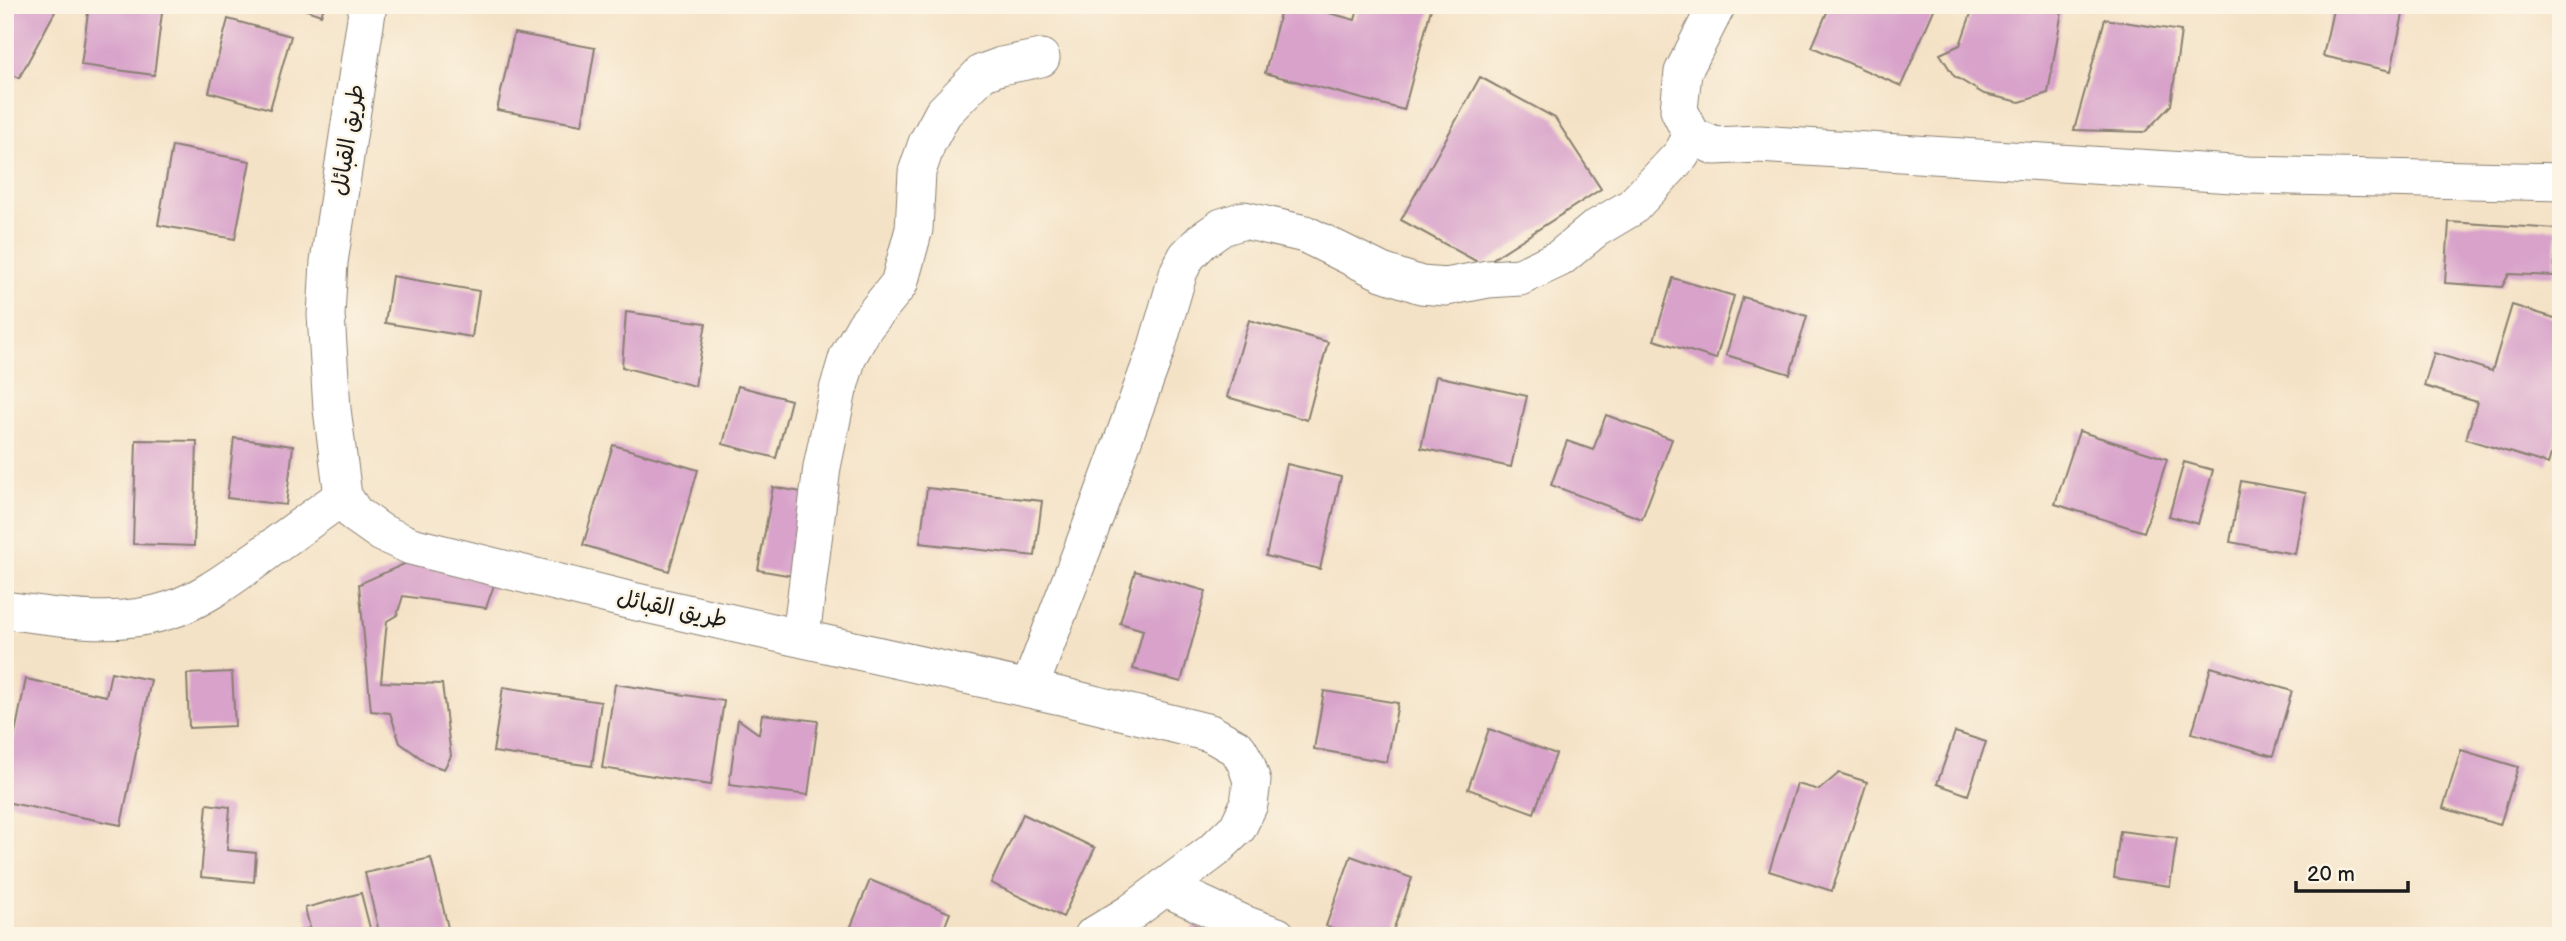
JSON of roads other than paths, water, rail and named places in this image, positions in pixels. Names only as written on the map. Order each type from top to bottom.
[{"type":"street","name":"طريق القبائل","points":[[368,5],[329,262],[326,315],[335,437],[343,496],[355,514],[382,533],[411,546],[628,600],[802,637],[1210,733],[1238,749],[1252,781],[1250,804],[1238,827],[1212,852],[1129,914],[1093,936]]},
{"type":"street","points":[[1717,5],[1683,72],[1679,110],[1692,136],[1715,146],[1759,144],[2234,174],[2561,182]]},
{"type":"street","points":[[802,637],[822,467],[838,390],[853,346],[865,326],[899,284],[914,229],[917,172],[927,143],[943,113],[982,73],[1001,66],[1041,58]]},
{"type":"street","points":[[1029,689],[1156,350],[1179,271],[1187,256],[1202,241],[1222,228],[1244,220],[1305,234],[1382,272],[1421,285],[1446,287],[1488,279],[1520,278],[1560,258],[1595,229],[1632,207],[1681,155],[1692,136]]},
{"type":"street","points":[[5,610],[66,618],[115,620],[168,611],[218,585],[343,496]]},
{"type":"street","points":[[1164,887],[1246,925],[1277,936]]}]
